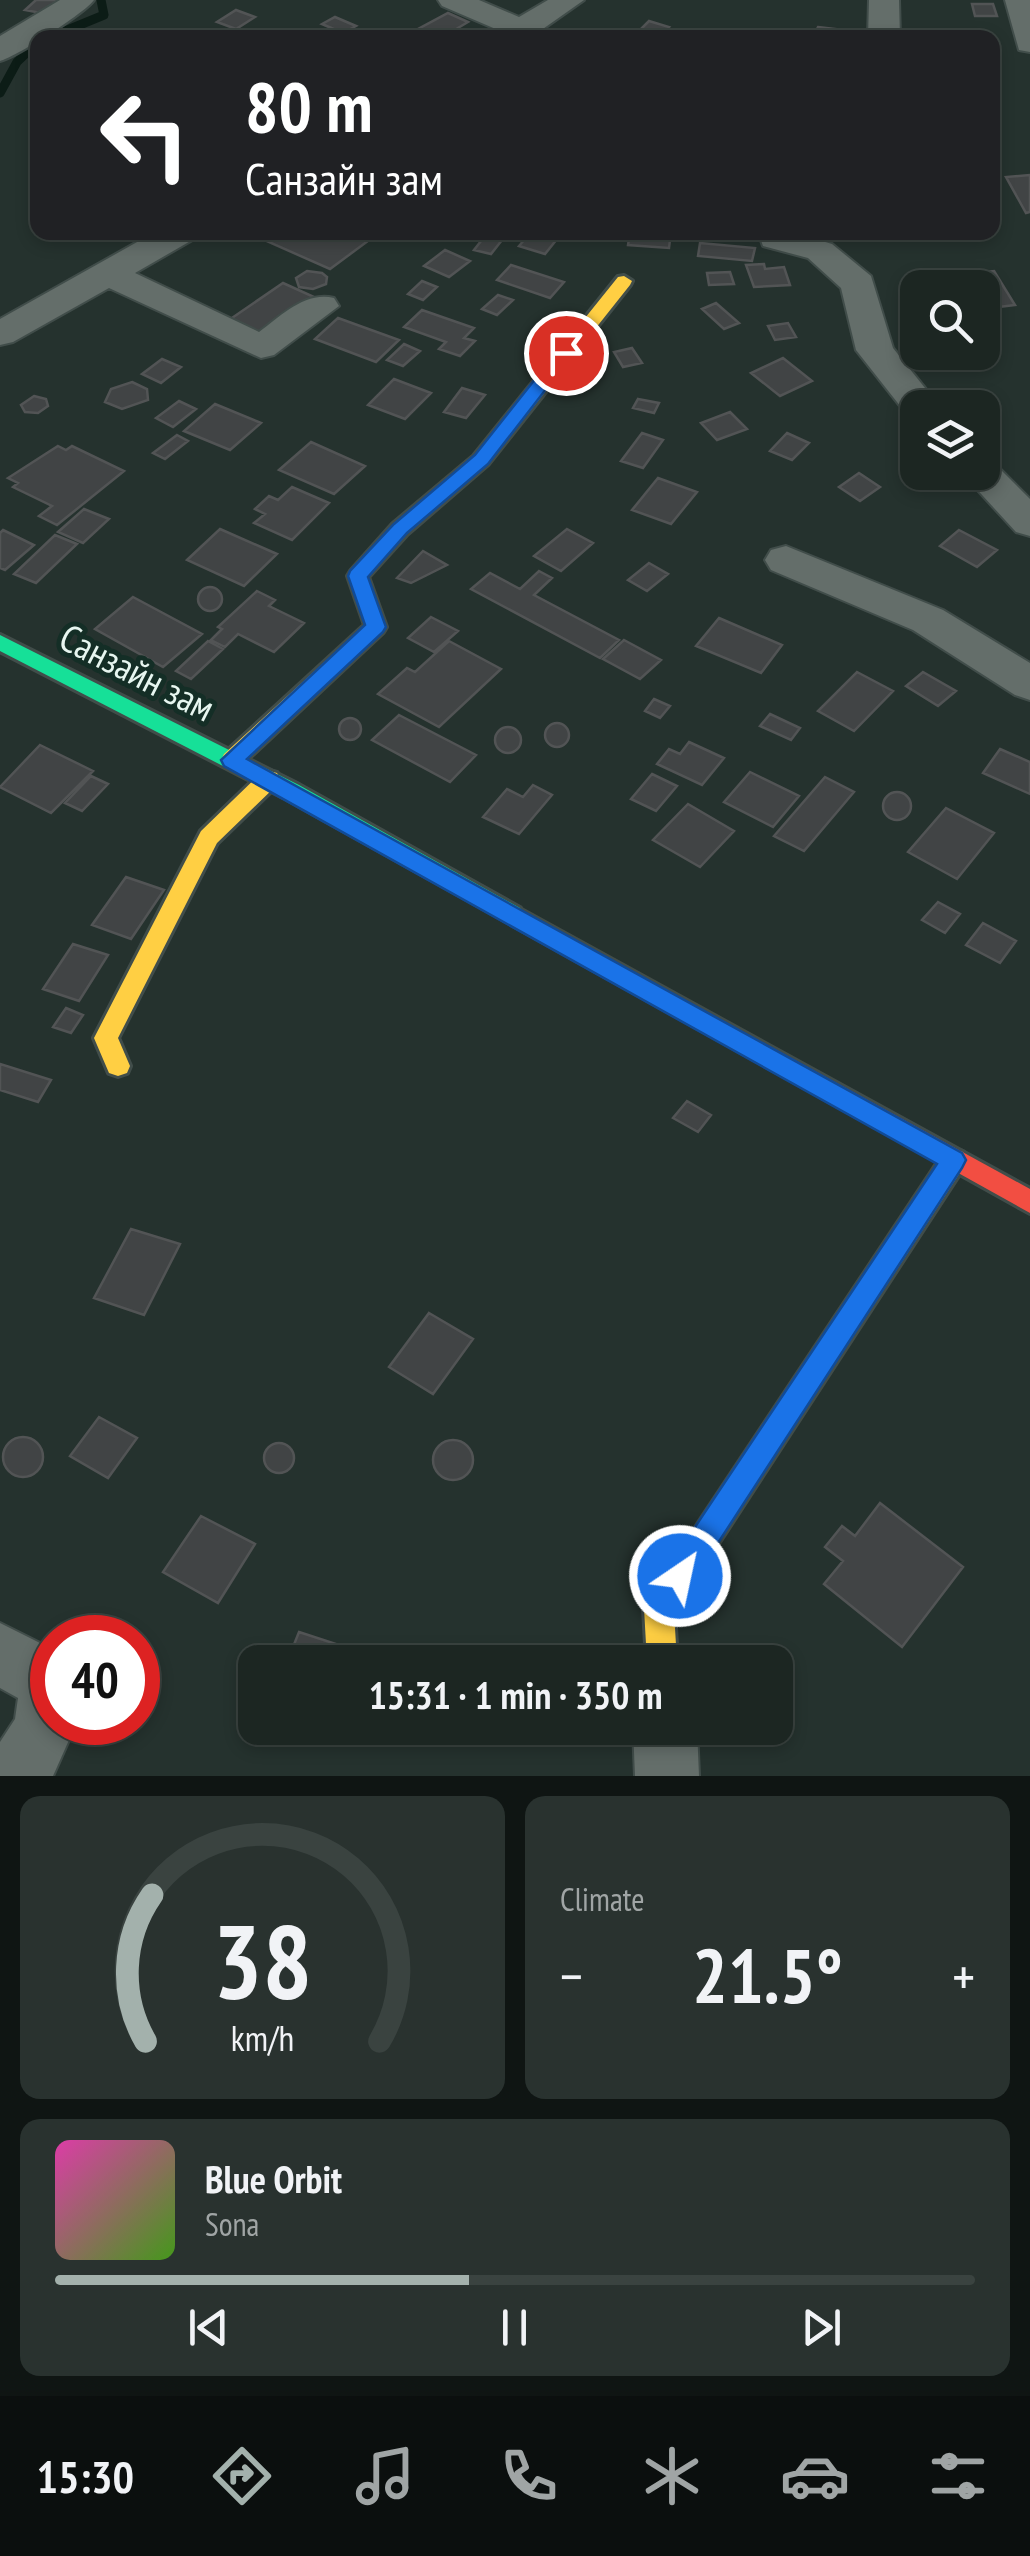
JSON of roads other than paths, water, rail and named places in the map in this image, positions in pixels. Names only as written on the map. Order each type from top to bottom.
[{"type":"street","points":[[36,30],[79,0]]},
{"type":"street","points":[[452,0],[508,30]]},
{"type":"street","points":[[519,30],[569,0]]},
{"type":"street","points":[[884,0],[884,30]]},
{"type":"street","points":[[1020,0],[1030,44]]},
{"type":"street","points":[[1,50],[30,33]]},
{"type":"street","points":[[0,334],[169,240]]},
{"type":"street","points":[[778,240],[820,252],[858,284],[875,350],[907,390]]},
{"type":"street","points":[[111,275],[261,348],[321,306]]},
{"type":"street","points":[[232,760],[376,627],[358,576],[400,528],[481,460],[624,281]]},
{"type":"street","points":[[998,490],[1030,523]]},
{"type":"street","points":[[786,560],[928,620],[1030,684]]},
{"type":"street","name":"Санзайн зам","points":[[0,642],[269,779],[1030,1202]]},
{"type":"street","points":[[118,1066],[106,1038],[209,837],[269,779]]},
{"type":"street","points":[[661,1645],[659,1608],[954,1160]]},
{"type":"street","points":[[0,1654],[49,1681],[52,1707],[41,1739],[16,1776]]},
{"type":"street","points":[[666,1745],[668,1776]]},
{"type":"waterway","points":[[67,30],[104,15],[101,0]]},
{"type":"waterway","points":[[0,93],[17,62],[30,50]]}]
